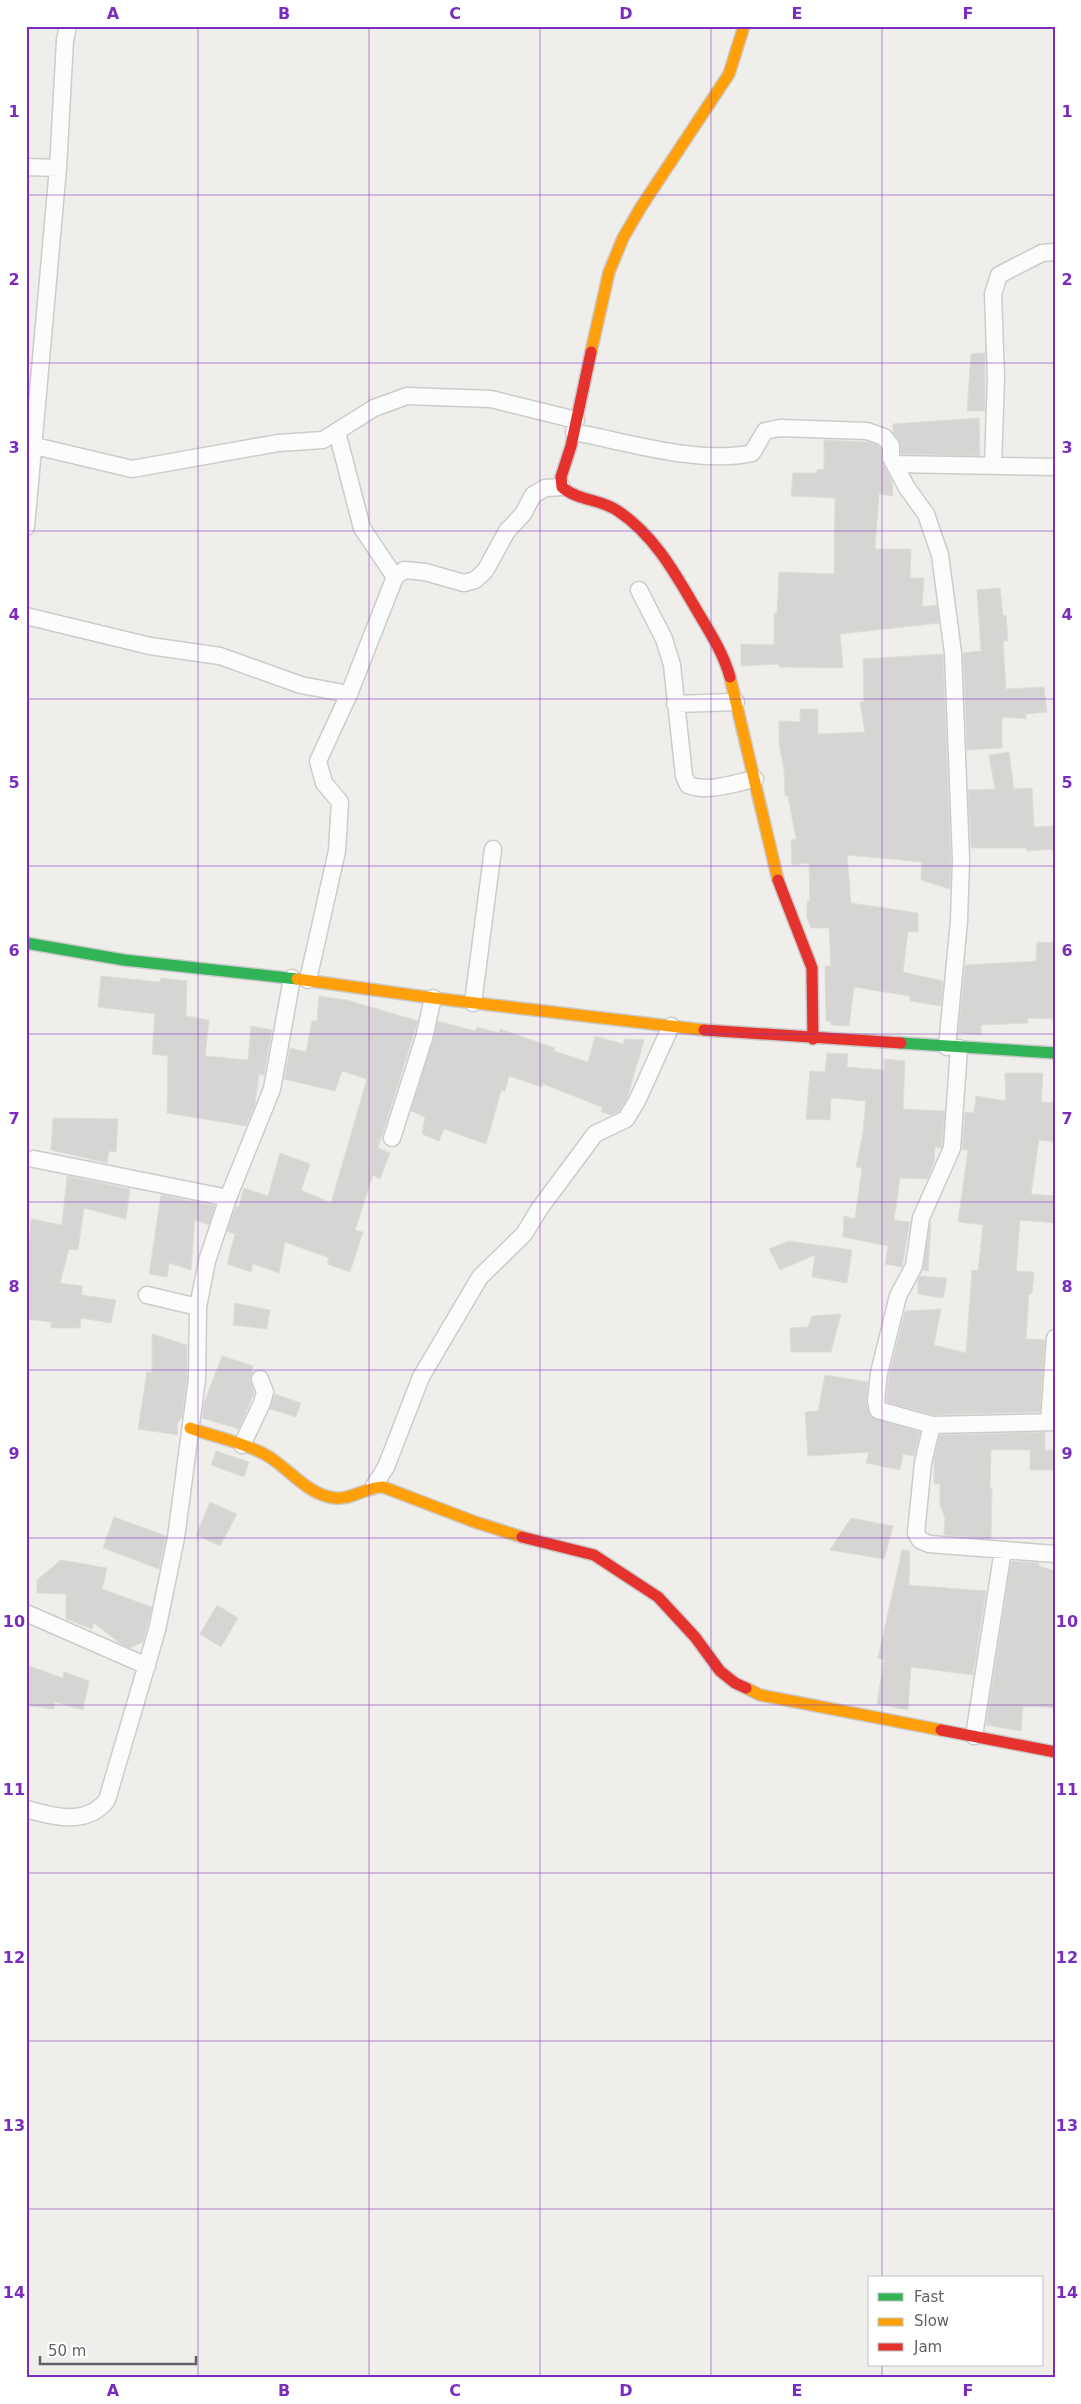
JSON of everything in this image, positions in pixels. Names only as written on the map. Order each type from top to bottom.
[{"type":"street","points":[[26,527],[35,446],[58,168],[65,40],[68,26]]},
{"type":"street","points":[[744,26],[729,74],[719,92],[678,149],[623,238],[609,272],[575,426],[561,477],[562,487],[569,493],[617,510],[654,543],[674,570],[720,648],[736,702],[780,887],[812,968],[813,1039]]},
{"type":"street","points":[[26,167],[58,168]]},
{"type":"street","points":[[993,465],[996,378],[993,294],[999,275],[1042,253],[1055,252]]},
{"type":"street","points":[[35,446],[132,469],[278,443],[323,440],[374,408],[407,396],[491,399],[575,426],[678,452],[721,457],[752,453],[765,431],[780,428],[867,431],[884,437],[890,446],[891,458],[907,488],[926,514],[940,555],[953,653],[961,859],[953,1047],[952,1148],[921,1218],[914,1266],[898,1296],[879,1373],[876,1401],[878,1410],[932,1425],[1052,1422],[1055,1338]]},
{"type":"street","points":[[336,432],[362,528],[395,577]]},
{"type":"street","points":[[894,464],[1055,467]]},
{"type":"street","points":[[26,1809],[70,1818],[92,1814],[100,1809],[107,1800],[147,1666],[157,1630],[176,1538],[198,1370],[198,1308],[207,1261],[228,1198],[272,1089],[300,979],[337,851],[340,802],[324,783],[318,761],[349,694],[395,577],[404,570],[425,572],[464,582],[475,580],[485,571],[507,531],[522,514],[533,495],[545,488],[562,487]]},
{"type":"street","points":[[639,590],[667,647],[672,665],[684,776],[688,785],[696,788],[715,787],[755,779]]},
{"type":"street","points":[[26,616],[150,646],[220,656],[301,685],[349,694]]},
{"type":"street","points":[[675,704],[736,702]]},
{"type":"street","points":[[472,1003],[493,849]]},
{"type":"street","points":[[26,943],[124,960],[300,979],[472,1003],[671,1026],[813,1039],[1055,1053]]},
{"type":"street","points":[[392,1138],[424,1038],[434,998]]},
{"type":"street","points":[[374,1486],[386,1467],[420,1376],[480,1277],[524,1234],[540,1208],[595,1134],[626,1119],[637,1101],[671,1026]]},
{"type":"street","points":[[34,1159],[228,1198]]},
{"type":"street","points":[[147,1295],[198,1308]]},
{"type":"street","points":[[242,1445],[262,1404],[265,1392],[260,1380]]},
{"type":"street","points":[[932,1425],[923,1463],[916,1533],[920,1540],[928,1544],[1055,1554]]},
{"type":"street","points":[[190,1428],[266,1455],[318,1493],[333,1498],[350,1497],[374,1486],[383,1487],[484,1525],[594,1555],[658,1597],[695,1636],[720,1671],[735,1683],[760,1696],[1055,1752]]},
{"type":"street","points":[[974,1736],[1003,1550]]},
{"type":"street","points":[[26,1613],[147,1666]]},
{"type":"building","points":[[985,353],[985,411],[967,411],[971,354]]},
{"type":"building","points":[[979,418],[980,456],[901,454],[899,440],[893,433],[893,424]]},
{"type":"building","points":[[824,440],[868,442],[878,445],[881,449],[882,462],[892,482],[893,496],[879,494],[875,549],[911,549],[910,578],[924,578],[922,607],[937,605],[939,623],[840,634],[843,668],[779,667],[779,664],[741,666],[741,644],[774,645],[774,613],[777,613],[779,572],[834,574],[835,498],[791,496],[793,473],[816,473],[817,470],[824,469]]},
{"type":"building","points":[[1000,588],[1003,616],[1006,615],[1008,641],[1003,641],[1006,689],[1044,687],[1047,712],[1026,714],[1026,719],[1002,717],[1002,748],[967,750],[963,653],[981,651],[977,590]]},
{"type":"building","points":[[943,654],[951,859],[950,889],[921,880],[922,862],[847,855],[851,903],[918,913],[918,932],[908,931],[903,972],[943,981],[941,1006],[910,1001],[910,996],[854,987],[849,1026],[831,1025],[831,1022],[826,1021],[825,966],[831,966],[829,928],[811,928],[807,918],[807,901],[810,901],[809,863],[792,865],[791,840],[796,839],[788,796],[785,796],[784,770],[779,744],[779,721],[800,722],[800,709],[818,709],[818,734],[865,732],[860,702],[864,702],[863,659]]},
{"type":"building","points":[[1009,752],[1014,789],[1032,788],[1034,827],[1055,826],[1055,849],[1027,851],[1026,848],[971,848],[968,790],[995,789],[989,755]]},
{"type":"building","points":[[1037,942],[1055,943],[1055,1019],[1028,1018],[1028,1023],[981,1025],[981,1035],[958,1033],[965,965],[1036,961]]},
{"type":"building","points":[[101,976],[160,982],[161,978],[187,981],[186,1016],[209,1020],[205,1056],[248,1060],[251,1026],[272,1030],[264,1075],[259,1074],[255,1104],[246,1126],[167,1113],[168,1056],[152,1054],[155,1014],[98,1007]]},
{"type":"building","points":[[319,996],[347,1000],[418,1021],[378,1148],[390,1153],[380,1179],[373,1175],[355,1230],[363,1232],[350,1272],[327,1264],[329,1258],[285,1242],[279,1273],[253,1264],[251,1272],[227,1264],[235,1234],[227,1231],[236,1206],[239,1207],[244,1188],[268,1196],[280,1153],[310,1164],[301,1190],[331,1203],[367,1079],[342,1071],[335,1091],[284,1079],[290,1048],[306,1052],[312,1021],[317,1021]]},
{"type":"building","points":[[438,1021],[475,1031],[477,1027],[499,1033],[500,1029],[555,1048],[554,1051],[588,1062],[595,1036],[623,1044],[625,1039],[644,1040],[627,1099],[619,1111],[611,1115],[601,1112],[602,1107],[543,1084],[542,1087],[509,1076],[505,1091],[501,1091],[486,1144],[444,1129],[439,1141],[422,1134],[425,1117],[411,1111]]},
{"type":"building","points":[[827,1053],[848,1054],[847,1067],[884,1070],[884,1059],[905,1061],[903,1109],[945,1111],[942,1146],[941,1148],[935,1147],[934,1163],[927,1179],[900,1178],[894,1220],[910,1222],[902,1267],[885,1264],[888,1246],[843,1237],[844,1216],[855,1219],[862,1168],[856,1167],[863,1133],[866,1101],[831,1098],[830,1120],[806,1119],[810,1071],[825,1072]]},
{"type":"building","points":[[1005,1073],[1043,1073],[1041,1102],[1055,1103],[1055,1142],[1039,1140],[1031,1194],[1055,1196],[1055,1223],[1020,1220],[1016,1271],[1034,1272],[1032,1294],[1029,1294],[1026,1339],[1045,1340],[1040,1412],[933,1415],[886,1402],[889,1375],[905,1311],[941,1309],[934,1345],[966,1353],[972,1270],[978,1271],[983,1225],[958,1222],[968,1150],[962,1149],[965,1112],[974,1113],[976,1096],[1006,1101]]},
{"type":"building","points":[[53,1118],[118,1119],[116,1152],[109,1151],[107,1163],[51,1150]]},
{"type":"building","points":[[67,1176],[130,1189],[126,1219],[84,1208],[78,1250],[69,1249],[60,1283],[82,1286],[82,1295],[116,1300],[111,1323],[81,1318],[80,1328],[51,1328],[51,1322],[26,1319],[26,1244],[29,1245],[31,1219],[62,1225]]},
{"type":"building","points":[[161,1195],[215,1206],[209,1225],[195,1220],[191,1270],[169,1263],[167,1277],[149,1274]]},
{"type":"building","points":[[931,1223],[928,1271],[923,1270]]},
{"type":"building","points":[[789,1241],[852,1250],[847,1283],[812,1277],[815,1255],[780,1270],[769,1249]]},
{"type":"building","points":[[920,1276],[947,1278],[943,1298],[918,1294],[918,1280]]},
{"type":"building","points":[[235,1303],[270,1310],[267,1329],[233,1325]]},
{"type":"building","points":[[841,1314],[831,1352],[791,1352],[790,1328],[808,1327],[812,1316]]},
{"type":"building","points":[[152,1334],[187,1345],[187,1378],[182,1417],[177,1424],[178,1435],[138,1429],[147,1372],[152,1373]]},
{"type":"building","points":[[222,1356],[253,1366],[251,1371],[254,1372],[250,1378],[254,1393],[239,1429],[202,1418],[204,1403]]},
{"type":"building","points":[[825,1375],[868,1382],[866,1403],[871,1417],[920,1432],[914,1456],[903,1454],[900,1470],[866,1463],[869,1452],[808,1456],[805,1412],[818,1411]]},
{"type":"building","points":[[275,1394],[301,1403],[296,1417],[270,1409]]},
{"type":"building","points":[[1045,1432],[1045,1450],[1055,1450],[1055,1470],[1030,1470],[1030,1450],[991,1450],[991,1539],[944,1535],[945,1518],[940,1505],[940,1484],[934,1484],[934,1460],[940,1435]]},
{"type":"building","points":[[216,1451],[249,1462],[244,1477],[211,1465]]},
{"type":"building","points":[[210,1502],[237,1514],[220,1546],[196,1535]]},
{"type":"building","points":[[114,1517],[166,1536],[159,1569],[103,1548]]},
{"type":"building","points":[[851,1518],[893,1526],[884,1559],[830,1550]]},
{"type":"building","points":[[902,1550],[910,1551],[909,1585],[986,1591],[973,1675],[911,1667],[908,1710],[877,1704],[884,1660],[878,1658]]},
{"type":"building","points":[[61,1560],[107,1568],[102,1589],[152,1607],[143,1642],[130,1648],[121,1644],[94,1623],[92,1629],[66,1619],[66,1594],[37,1593],[37,1580]]},
{"type":"building","points":[[1011,1561],[1039,1563],[1039,1566],[1055,1571],[1055,1708],[1023,1706],[1021,1731],[986,1725]]},
{"type":"building","points":[[217,1605],[238,1618],[221,1647],[200,1634]]},
{"type":"building","points":[[26,1665],[63,1678],[64,1672],[89,1681],[83,1710],[55,1702],[54,1709],[26,1705]]},
{"type":"traffic: fast","points":[[26,943],[124,960],[297,979]]},
{"type":"traffic: fast","points":[[901,1043],[1055,1053]]},
{"type":"traffic: slow","points":[[591,352],[609,272],[623,238],[641,207],[729,74],[744,26]]},
{"type":"traffic: slow","points":[[730,677],[778,880]]},
{"type":"traffic: slow","points":[[297,979],[433,998],[704,1030]]},
{"type":"traffic: slow","points":[[190,1428],[257,1450],[274,1460],[307,1487],[325,1496],[341,1498],[383,1487],[475,1522],[522,1537]]},
{"type":"traffic: slow","points":[[746,1688],[760,1695],[941,1730]]},
{"type":"traffic: jam","points":[[591,352],[571,446],[561,477],[562,487],[568,492],[604,504],[618,511],[653,543],[672,568],[711,634],[724,659],[730,677]]},
{"type":"traffic: jam","points":[[778,880],[812,968],[813,1039]]},
{"type":"traffic: jam","points":[[704,1030],[901,1043]]},
{"type":"traffic: jam","points":[[522,1537],[594,1555],[658,1597],[695,1637],[720,1671],[735,1683],[746,1688]]},
{"type":"traffic: jam","points":[[941,1730],[1055,1752]]}]
